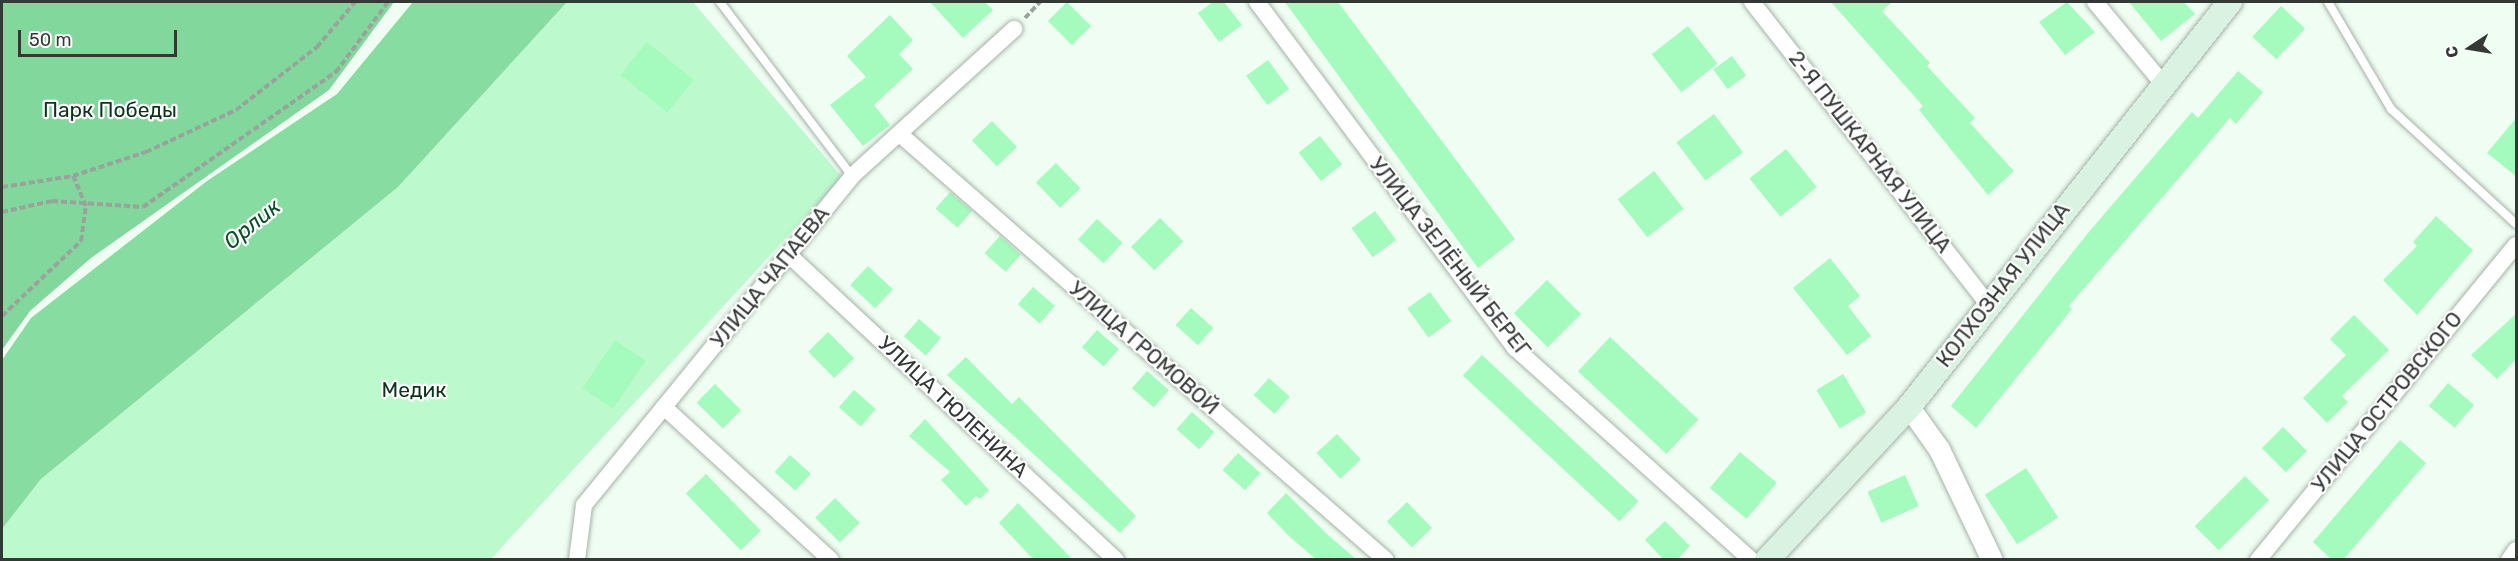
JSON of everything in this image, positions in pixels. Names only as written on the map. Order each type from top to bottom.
[{"type":"main road","name":"КОЛХОЗНАЯ УЛИЦА","points":[[1767,560],[1909,406],[1987,303],[2230,2]]},
{"type":"street","name":"УЛИЦА ЗЕЛЁНЫЙ БЕРЕГ","points":[[1257,2],[1515,348],[1751,560]]},
{"type":"street","name":"2-Я ПУШКАРНАЯ УЛИЦА","points":[[1752,2],[1987,303]]},
{"type":"street","points":[[2095,2],[2163,84]]},
{"type":"street","name":"УЛИЦА ЧАПАЕВА","points":[[578,560],[584,505],[663,406],[852,176],[902,136],[1014,29]]},
{"type":"street","name":"УЛИЦА ГРОМОВОЙ","points":[[902,136],[1386,560]]},
{"type":"street","name":"УЛИЦА ОСТРОВСКОГО","points":[[2258,560],[2517,245]]},
{"type":"street","name":"УЛИЦА ТЮЛЕНИНА","points":[[789,255],[1116,560]]},
{"type":"street","points":[[663,406],[831,560]]},
{"type":"street","points":[[1909,406],[1939,449],[1992,560]]},
{"type":"street","points":[[2509,560],[2517,550]]},
{"type":"lane","points":[[720,2],[852,176]]},
{"type":"lane","points":[[2328,2],[2391,109],[2517,224]]},
{"type":"path","points":[[2,187],[73,176],[146,152],[236,110],[317,47],[355,2]]},
{"type":"path","points":[[2,212],[52,201],[86,206],[143,207],[185,181],[336,72],[388,2]]},
{"type":"path","points":[[2,316],[81,241],[86,206],[73,176]]},
{"type":"green space","name":"Парк Победы","points":[[2,2],[394,2],[329,90],[91,258],[30,311],[2,350]]},
{"type":"green space","name":"Медик","points":[[567,2],[693,2],[842,177],[491,559],[2,559],[2,529],[41,479],[398,187]]},
{"type":"water","name":"Орлик","points":[[413,2],[567,2],[398,187],[41,479],[2,529],[2,360],[31,318],[207,181],[337,94]]},
{"type":"building","points":[[930,2],[985,2],[993,10],[963,38]]},
{"type":"building","points":[[1067,2],[1091,26],[1072,45],[1048,21]]},
{"type":"building","points":[[1213,2],[1224,2],[1242,25],[1219,42],[1198,13]]},
{"type":"building","points":[[1285,2],[1338,2],[1515,239],[1478,268]]},
{"type":"building","points":[[1831,2],[1892,2],[1882,11],[1930,63],[1927,66],[1975,118],[1970,123],[2014,171],[1988,195],[1919,110],[1923,106]]},
{"type":"building","points":[[2067,2],[2095,32],[2065,55],[2039,22]]},
{"type":"building","points":[[2129,2],[2184,2],[2195,14],[2161,41]]},
{"type":"building","points":[[2281,6],[2305,29],[2276,59],[2252,37]]},
{"type":"building","points":[[890,15],[913,40],[899,54],[913,69],[874,105],[890,125],[863,146],[830,105],[866,77],[847,56]]},
{"type":"building","points":[[1688,26],[1718,64],[1681,92],[1652,54]]},
{"type":"building","points":[[647,42],[694,80],[667,112],[621,75]]},
{"type":"building","points":[[1732,56],[1746,75],[1727,89],[1713,70]]},
{"type":"building","points":[[1268,60],[1289,89],[1267,105],[1246,76]]},
{"type":"building","points":[[2238,71],[2263,92],[2236,124],[2230,118],[2069,306],[2072,309],[1976,428],[1951,406],[2088,233],[2192,112],[2198,118]]},
{"type":"building","points":[[1714,114],[1743,152],[1705,181],[1676,142]]},
{"type":"building","points":[[2517,117],[2517,177],[2487,153]]},
{"type":"building","points":[[992,121],[1017,147],[997,166],[972,140]]},
{"type":"building","points":[[1320,136],[1342,164],[1321,181],[1299,153]]},
{"type":"building","points":[[1786,149],[1817,187],[1780,217],[1749,179]]},
{"type":"building","points":[[1056,163],[1080,188],[1060,208],[1036,182]]},
{"type":"building","points":[[1654,171],[1684,209],[1647,237],[1618,199]]},
{"type":"building","points":[[950,192],[972,211],[957,228],[936,209]]},
{"type":"building","points":[[1375,211],[1396,240],[1373,257],[1352,228]]},
{"type":"building","points":[[2436,216],[2473,250],[2417,315],[2383,280],[2417,246],[2413,242]]},
{"type":"building","points":[[1160,218],[1183,241],[1154,270],[1131,247]]},
{"type":"building","points":[[1097,219],[1123,243],[1104,263],[1078,239]]},
{"type":"building","points":[[1000,236],[1021,255],[1005,272],[985,253]]},
{"type":"building","points":[[1830,258],[1860,296],[1848,306],[1871,336],[1847,355],[1793,288]]},
{"type":"building","points":[[868,266],[893,289],[875,308],[850,285]]},
{"type":"building","points":[[1547,280],[1581,314],[1548,347],[1514,313]]},
{"type":"building","points":[[1033,287],[1055,306],[1040,323],[1018,304]]},
{"type":"building","points":[[1430,292],[1451,321],[1429,338],[1407,308]]},
{"type":"building","points":[[1191,308],[1213,328],[1198,345],[1176,325]]},
{"type":"building","points":[[2517,313],[2517,358],[2497,379],[2471,355]]},
{"type":"building","points":[[2354,315],[2389,350],[2342,396],[2348,402],[2327,423],[2303,398],[2346,355],[2330,339]]},
{"type":"building","points":[[919,319],[941,338],[926,355],[904,336]]},
{"type":"building","points":[[1097,330],[1119,349],[1104,366],[1082,347]]},
{"type":"building","points":[[828,332],[854,358],[834,378],[808,352]]},
{"type":"building","points":[[1610,337],[1698,420],[1666,454],[1578,371]]},
{"type":"building","points":[[615,340],[646,361],[613,409],[583,388]]},
{"type":"building","points":[[1482,355],[1639,501],[1619,521],[1463,375]]},
{"type":"building","points":[[966,357],[1012,404],[1019,397],[1136,516],[1120,533],[947,375]]},
{"type":"building","points":[[1147,371],[1169,390],[1154,407],[1132,388]]},
{"type":"building","points":[[1843,374],[1866,413],[1840,429],[1816,390]]},
{"type":"building","points":[[1269,378],[1290,397],[1274,414],[1254,395]]},
{"type":"building","points":[[2448,383],[2474,405],[2455,428],[2429,406]]},
{"type":"building","points":[[715,384],[741,410],[723,429],[697,402]]},
{"type":"building","points":[[854,390],[876,409],[861,426],[839,407]]},
{"type":"building","points":[[1192,412],[1214,432],[1199,449],[1177,429]]},
{"type":"building","points":[[925,419],[989,490],[980,499],[976,496],[966,506],[941,480],[950,472],[909,436]]},
{"type":"building","points":[[2283,427],[2307,451],[2286,472],[2262,448]]},
{"type":"building","points":[[1337,434],[1361,460],[1340,479],[1317,453]]},
{"type":"building","points":[[2400,440],[2426,463],[2343,560],[2332,560],[2313,542]]},
{"type":"building","points":[[1740,452],[1777,483],[1747,519],[1710,488]]},
{"type":"building","points":[[1238,453],[1260,473],[1245,490],[1223,470]]},
{"type":"building","points":[[790,455],[811,474],[795,491],[775,472]]},
{"type":"building","points":[[2026,468],[2058,517],[2017,544],[1985,495]]},
{"type":"building","points":[[706,474],[761,531],[741,550],[686,493]]},
{"type":"building","points":[[1905,475],[1919,506],[1881,523],[1868,492]]},
{"type":"building","points":[[2245,476],[2269,500],[2219,550],[2195,526]]},
{"type":"building","points":[[1286,493],[1357,560],[1317,560],[1291,538],[1267,513]]},
{"type":"building","points":[[835,498],[860,523],[840,543],[815,518]]},
{"type":"building","points":[[1407,502],[1432,528],[1412,547],[1387,521]]},
{"type":"building","points":[[1018,503],[1073,560],[1034,560],[999,523]]},
{"type":"building","points":[[1665,521],[1690,546],[1677,560],[1664,560],[1645,540]]}]
